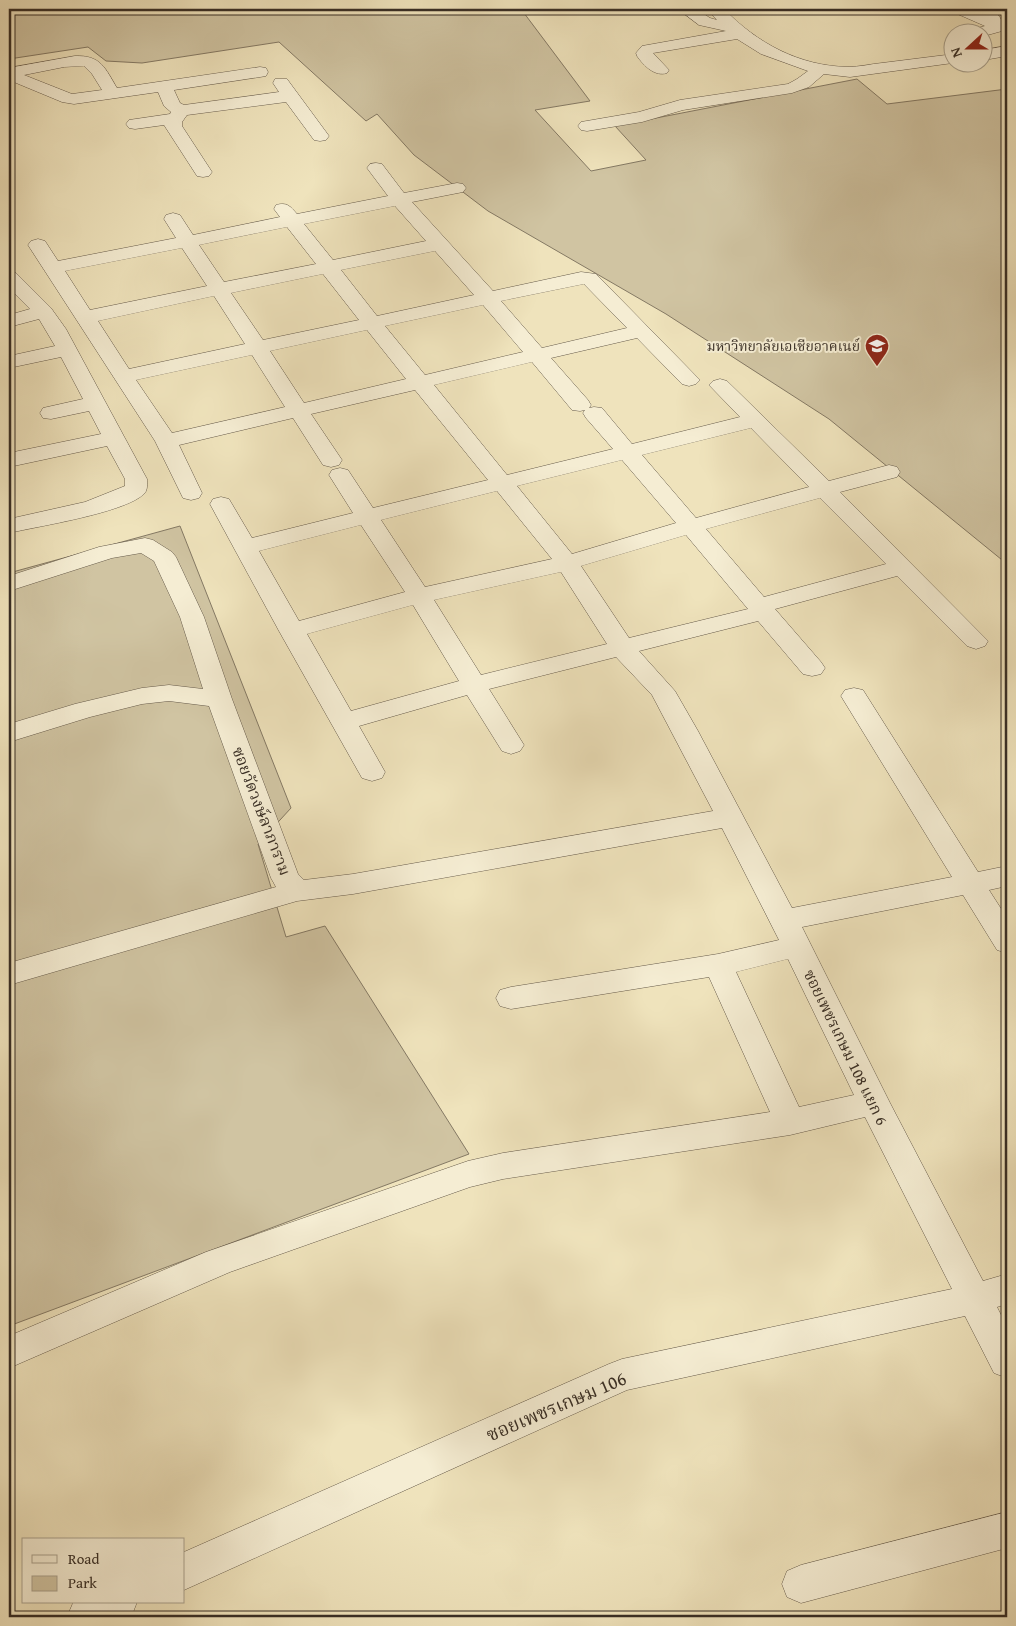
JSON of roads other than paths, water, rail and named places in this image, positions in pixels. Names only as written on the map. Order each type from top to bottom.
[{"type":"street","points":[[686,9],[705,22],[736,31]]},
{"type":"street","points":[[715,9],[746,40],[820,70],[836,72],[870,71],[944,60]]},
{"type":"street","points":[[959,9],[998,26]]},
{"type":"street","points":[[998,26],[988,12],[1007,9]]},
{"type":"street","points":[[994,27],[998,26]]},
{"type":"street","points":[[661,70],[645,56],[644,53],[648,49],[736,31]]},
{"type":"street","points":[[994,52],[1007,51]]},
{"type":"street","points":[[9,74],[59,63],[86,61],[94,65],[113,94]]},
{"type":"street","points":[[587,126],[642,118],[680,105],[792,88],[803,83],[820,70]]},
{"type":"street","points":[[9,74],[68,98],[113,94],[260,72]]},
{"type":"street","points":[[164,87],[179,115]]},
{"type":"street","points":[[135,124],[285,90],[320,136]]},
{"type":"street","points":[[179,115],[173,122],[173,126],[203,172]]},
{"type":"street","points":[[376,168],[398,199],[488,298],[536,355],[628,452],[812,668]]},
{"type":"street","points":[[53,268],[188,241],[288,215],[458,188]]},
{"type":"street","name":"ซอยเพชรเกษม 108 แยก 6","points":[[288,215],[371,322],[567,563],[623,649],[662,691],[686,731],[730,816],[874,1103],[991,1294],[1007,1362]]},
{"type":"street","points":[[173,219],[419,596],[510,745]]},
{"type":"street","points":[[86,317],[439,244]]},
{"type":"street","points":[[38,245],[166,441],[190,493]]},
{"type":"street","points":[[9,277],[44,312],[56,330],[136,479],[136,489],[127,495],[105,503],[9,526]]},
{"type":"street","points":[[124,376],[371,322],[581,278],[590,278],[689,380]]},
{"type":"street","points":[[9,321],[44,312]]},
{"type":"street","points":[[166,441],[641,331]]},
{"type":"street","points":[[9,362],[66,350]]},
{"type":"street","points":[[720,385],[976,641]]},
{"type":"street","points":[[51,413],[95,403]]},
{"type":"street","points":[[245,547],[756,420]]},
{"type":"street","points":[[9,460],[114,438]]},
{"type":"street","points":[[291,631],[419,596],[567,563],[691,526],[890,472]]},
{"type":"street","points":[[221,504],[372,772]]},
{"type":"street","name":"ซอยวัดวงษ์ลาภาราม","points":[[9,584],[107,552],[145,545],[164,558],[192,617],[219,699],[285,878],[297,891],[353,884],[730,816]]},
{"type":"street","points":[[343,722],[474,685],[623,649],[903,567]]},
{"type":"street","points":[[9,733],[84,710],[142,696],[168,692],[219,699]]},
{"type":"street","points":[[854,696],[1007,942]]},
{"type":"street","points":[[511,998],[718,965],[790,933],[971,883],[1007,876]]},
{"type":"street","points":[[9,974],[297,891]]},
{"type":"street","points":[[718,965],[790,1122]]},
{"type":"street","points":[[9,1352],[218,1262],[468,1174],[503,1166],[790,1122],[874,1103]]},
{"type":"street","name":"ซอยเพชรเกษม 106","points":[[185,1571],[622,1375],[991,1294]]},
{"type":"street","points":[[801,1584],[1007,1530]]},
{"type":"street","points":[[87,1617],[114,1604]]},
{"type":"place","name":"มหาวิทยาลัยเอเชียอาคเนย์","points":[[877,367]]}]
